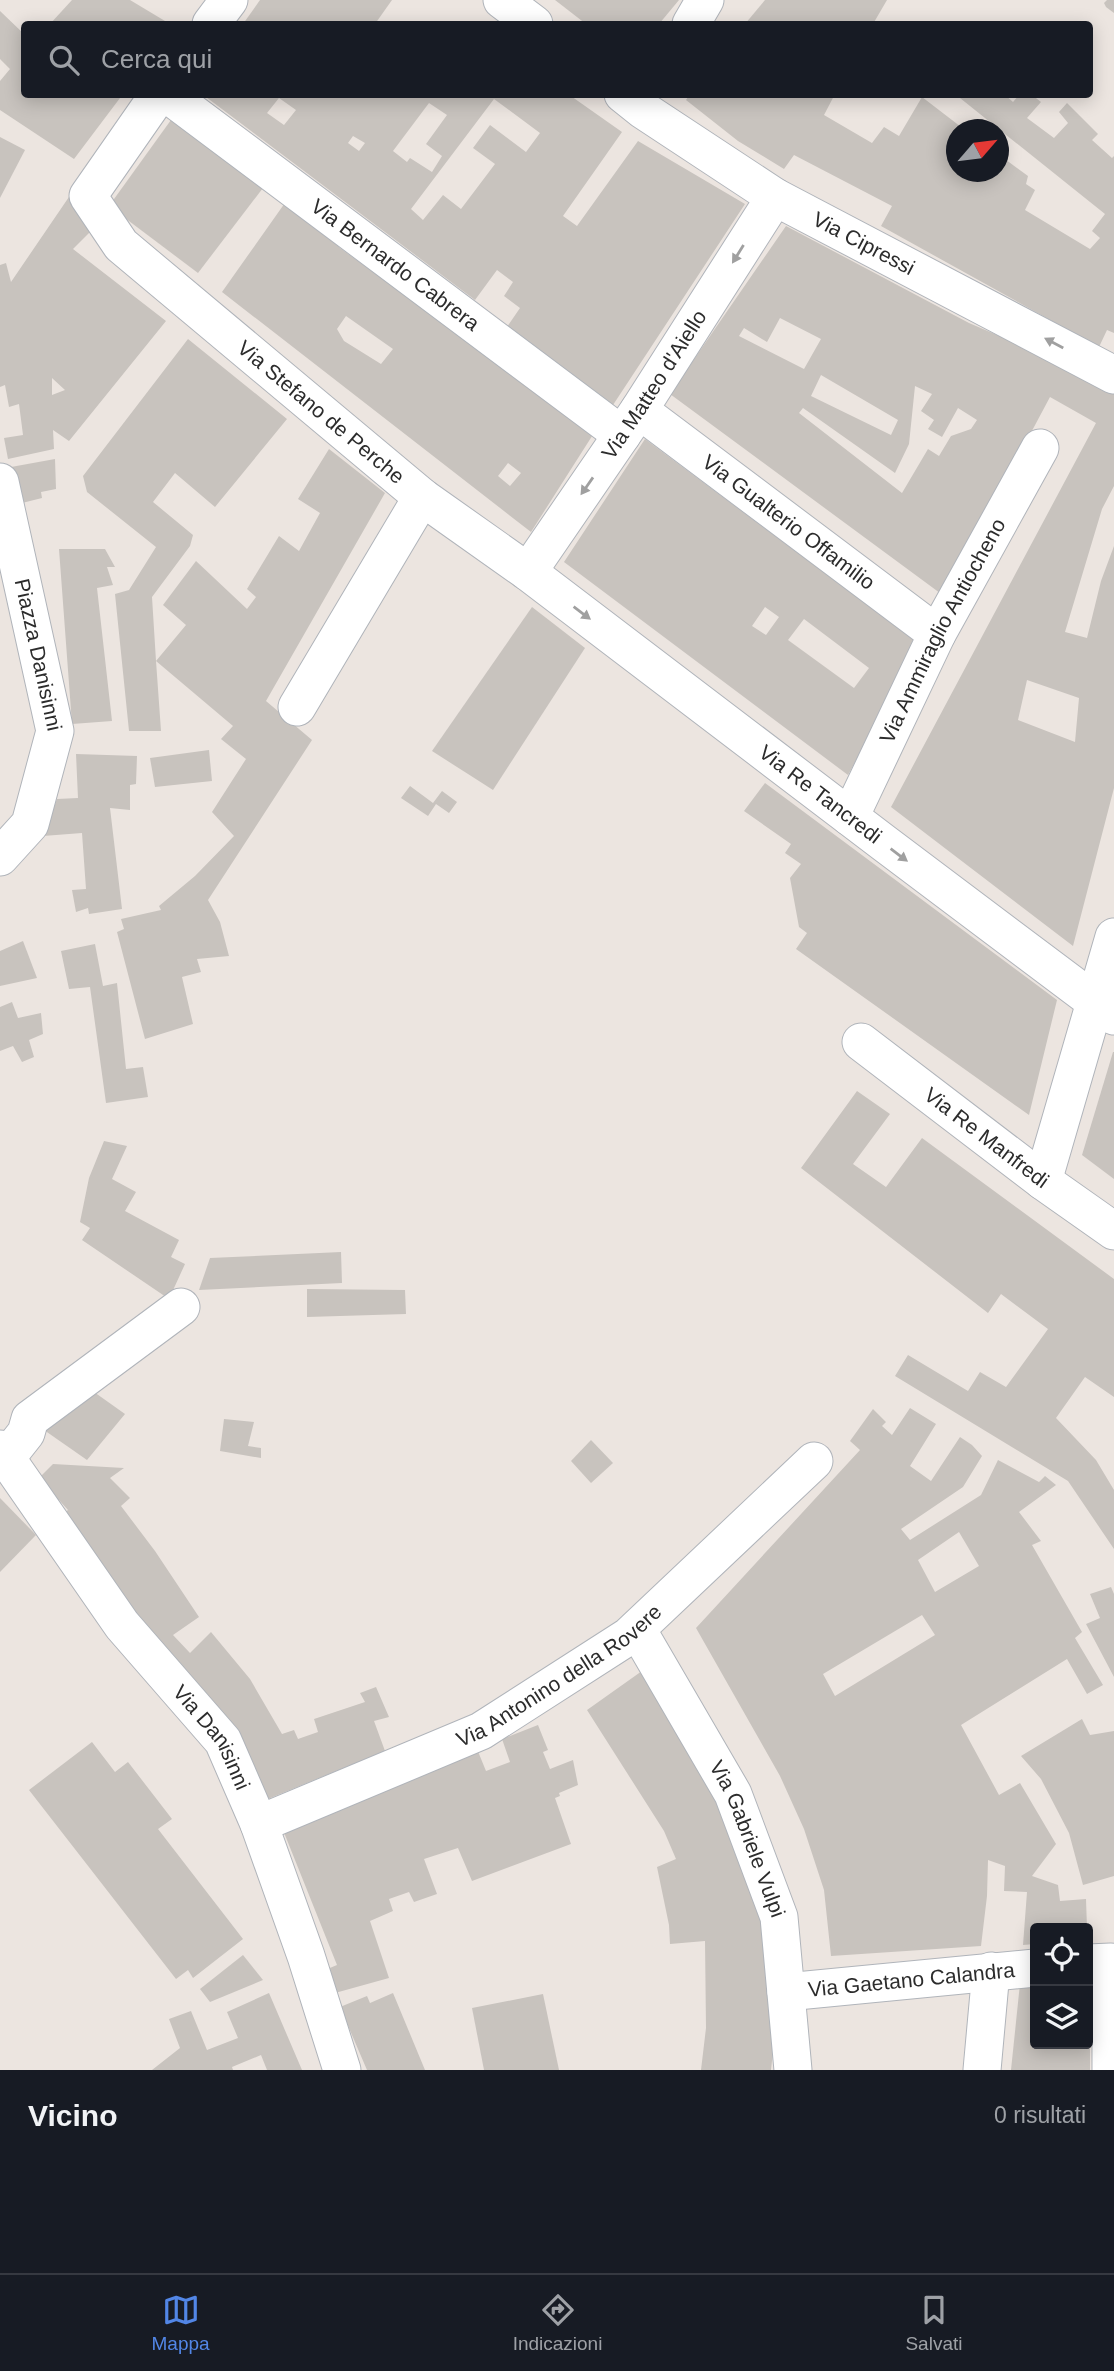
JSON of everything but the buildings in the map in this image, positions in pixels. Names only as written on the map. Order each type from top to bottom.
[{"type":"street","points":[[213,21],[229,0]]},
{"type":"street","points":[[502,0],[530,21]]},
{"type":"street","points":[[693,21],[705,0]]},
{"type":"street","name":"Via Stefano de Perche","points":[[156,98],[88,195],[121,245],[422,497],[528,572]]},
{"type":"street","name":"Via Bernardo Cabrera","points":[[173,98],[631,422]]},
{"type":"street","name":"Via Cipressi","points":[[639,100],[775,197],[1114,376]]},
{"type":"street","name":"Via Matteo d'Aiello","points":[[528,572],[631,422],[775,197]]},
{"type":"street","name":"Via Gualterio Offamilio","points":[[631,422],[937,634]]},
{"type":"street","name":"Via Ammiraglio Antiocheno","points":[[850,817],[937,634],[1040,448]]},
{"type":"street","name":"Piazza Danisinni","points":[[0,482],[55,731],[30,824],[0,857]]},
{"type":"street","points":[[297,707],[422,497]]},
{"type":"street","name":"Via Re Tancredi","points":[[528,572],[1105,1009]]},
{"type":"street","points":[[1043,1181],[1105,1009],[1114,937]]},
{"type":"street","name":"Via Re Manfredi","points":[[861,1042],[1043,1181],[1114,1231]]},
{"type":"street","points":[[3,1453],[26,1433],[30,1419],[181,1307]]},
{"type":"street","name":"Via Danisinni","points":[[3,1453],[121,1625],[223,1741],[259,1824],[306,1956],[342,2070]]},
{"type":"street","name":"Via Antonino della Rovere","points":[[259,1824],[481,1731],[629,1636],[814,1461]]},
{"type":"street","name":"Via Gabriele Vulpi","points":[[637,1629],[733,1794],[779,1917],[793,2070]]},
{"type":"street","points":[[1093,1963],[1111,1962],[1111,2070]]},
{"type":"street","name":"Via Gaetano Calandra","points":[[786,1992],[1030,1968]]},
{"type":"street","points":[[982,2070],[991,1971]]}]
